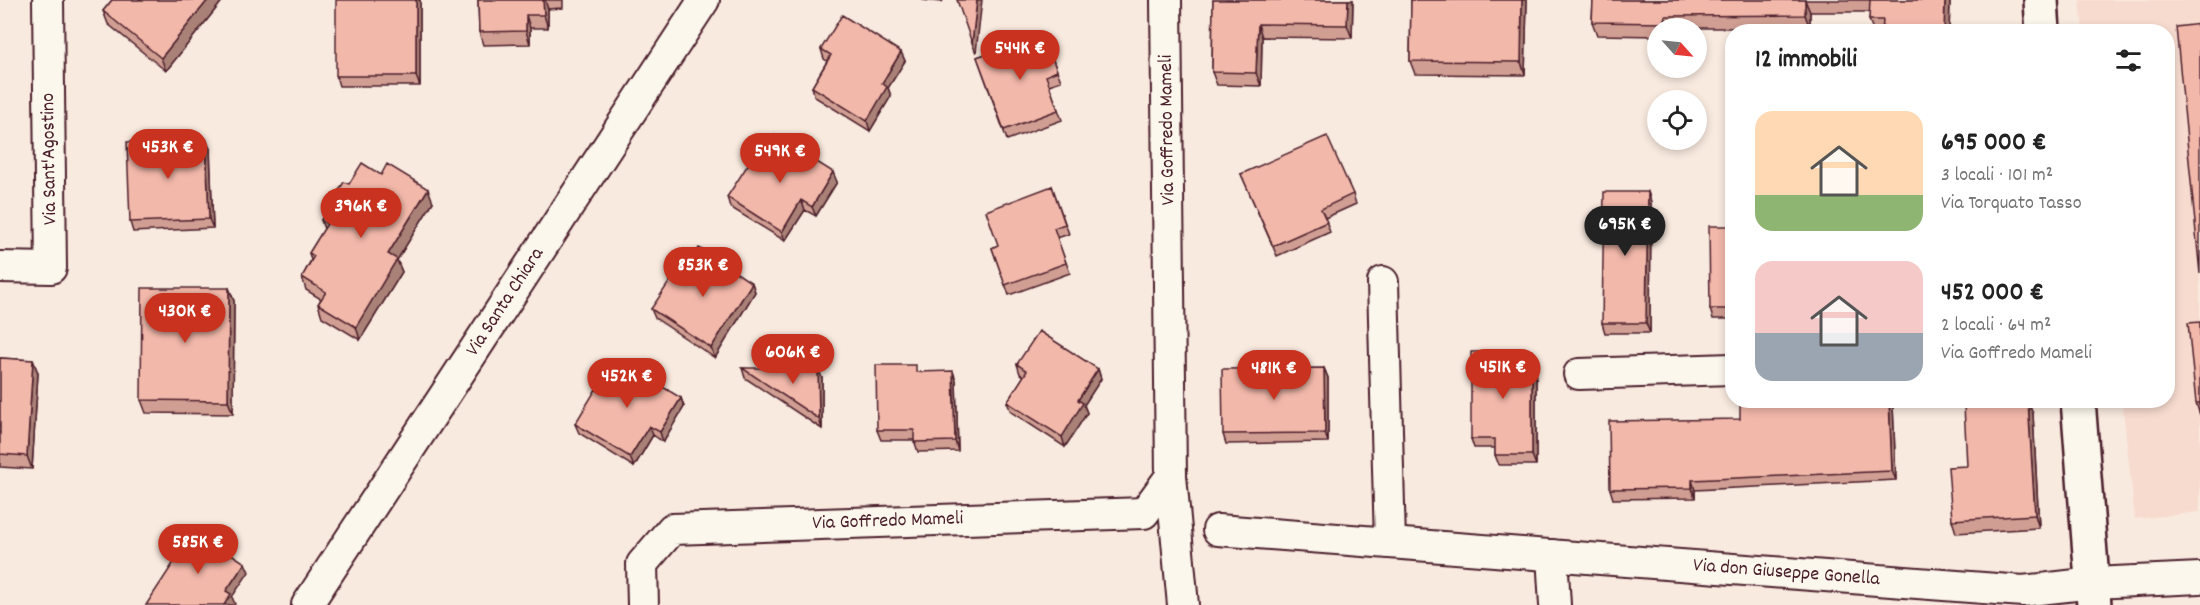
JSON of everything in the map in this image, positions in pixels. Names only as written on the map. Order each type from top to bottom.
[{"type":"street","name":"Via Sant'Agostino","points":[[0,267],[51,268],[48,0]]},
{"type":"street","name":"Via Santa Chiara","points":[[307,605],[704,0]]},
{"type":"street","name":"Via Goffredo Mameli","points":[[1166,0],[1171,476],[1183,605]]},
{"type":"street","points":[[2041,0],[2042,24]]},
{"type":"street","points":[[1383,282],[1390,543]]},
{"type":"street","points":[[1579,374],[1725,369]]},
{"type":"street","points":[[2079,408],[2093,594]]},
{"type":"street","name":"Via Goffredo Mameli","points":[[643,605],[642,564],[672,529],[1144,513],[1171,476]]},
{"type":"street","name":"Via don Giuseppe Gonella","points":[[1218,530],[2023,591],[2093,594],[2200,578]]},
{"type":"street","points":[[1552,555],[1556,605]]},
{"type":"shaded area","points":[[2080,0],[2200,0],[2200,512],[2135,519],[2123,408],[2175,408],[2175,24],[2082,24]]},
{"type":"building","points":[[112,0],[208,0],[161,58],[103,11]]},
{"type":"building","points":[[336,0],[416,0],[416,76],[336,76]]},
{"type":"building","points":[[478,0],[543,0],[544,15],[526,15],[526,31],[479,32]]},
{"type":"building","points":[[957,0],[977,0],[972,43]]},
{"type":"building","points":[[1213,0],[1348,0],[1347,25],[1258,24],[1256,73],[1212,72]]},
{"type":"building","points":[[1411,0],[1522,0],[1521,62],[1410,61]]},
{"type":"building","points":[[1593,0],[1805,0],[1805,15],[1665,16],[1665,18],[1647,18],[1647,23],[1592,22]]},
{"type":"building","points":[[1870,0],[1945,0],[1944,24],[1883,24],[1883,20],[1869,20]]},
{"type":"building","points":[[842,15],[901,52],[882,83],[887,87],[867,121],[812,87],[831,55],[821,49]]},
{"type":"building","points":[[2200,24],[2200,274],[2176,27]]},
{"type":"building","points":[[1043,34],[1057,71],[1046,76],[1058,110],[1004,130],[977,57]]},
{"type":"building","points":[[774,135],[833,172],[812,207],[801,200],[782,232],[727,197],[749,163],[754,166]]},
{"type":"building","points":[[1327,136],[1353,194],[1321,209],[1327,222],[1273,246],[1241,174]]},
{"type":"building","points":[[206,139],[209,219],[130,222],[127,142]]},
{"type":"building","points":[[362,163],[381,175],[387,164],[428,189],[388,254],[397,259],[356,327],[318,304],[326,292],[302,277],[314,256],[309,253],[327,224],[321,220],[344,182],[349,184]]},
{"type":"building","points":[[1052,186],[1065,224],[1054,228],[1066,263],[1005,285],[992,248],[998,245],[986,211]]},
{"type":"building","points":[[1604,192],[1648,192],[1646,323],[1602,323]]},
{"type":"building","points":[[1709,226],[1725,226],[1725,309],[1710,309]]},
{"type":"building","points":[[699,248],[752,283],[711,348],[651,309],[674,275],[679,279]]},
{"type":"building","points":[[142,288],[229,288],[228,401],[141,400]]},
{"type":"building","points":[[2200,322],[2200,403],[2196,403],[2188,323]]},
{"type":"building","points":[[1039,331],[1098,369],[1078,400],[1083,403],[1062,437],[1007,402],[1027,371],[1017,364]]},
{"type":"building","points":[[1532,351],[1532,455],[1495,455],[1495,439],[1471,439],[1471,352]]},
{"type":"building","points":[[0,358],[33,360],[27,456],[0,454]]},
{"type":"building","points":[[620,361],[681,398],[660,432],[649,426],[630,457],[575,424],[596,389],[601,393]]},
{"type":"building","points":[[876,365],[916,365],[916,372],[953,371],[955,441],[914,442],[914,430],[877,430]]},
{"type":"building","points":[[742,368],[818,368],[819,419]]},
{"type":"building","points":[[1324,368],[1325,433],[1223,434],[1222,369]]},
{"type":"building","points":[[1740,408],[1889,408],[1892,471],[1692,480],[1692,488],[1610,489],[1609,421],[1740,419]]},
{"type":"building","points":[[1964,408],[2028,408],[2035,515],[1952,520],[1948,467],[1967,466]]},
{"type":"building","points":[[195,530],[245,563],[226,591],[231,594],[224,605],[146,605]]}]
